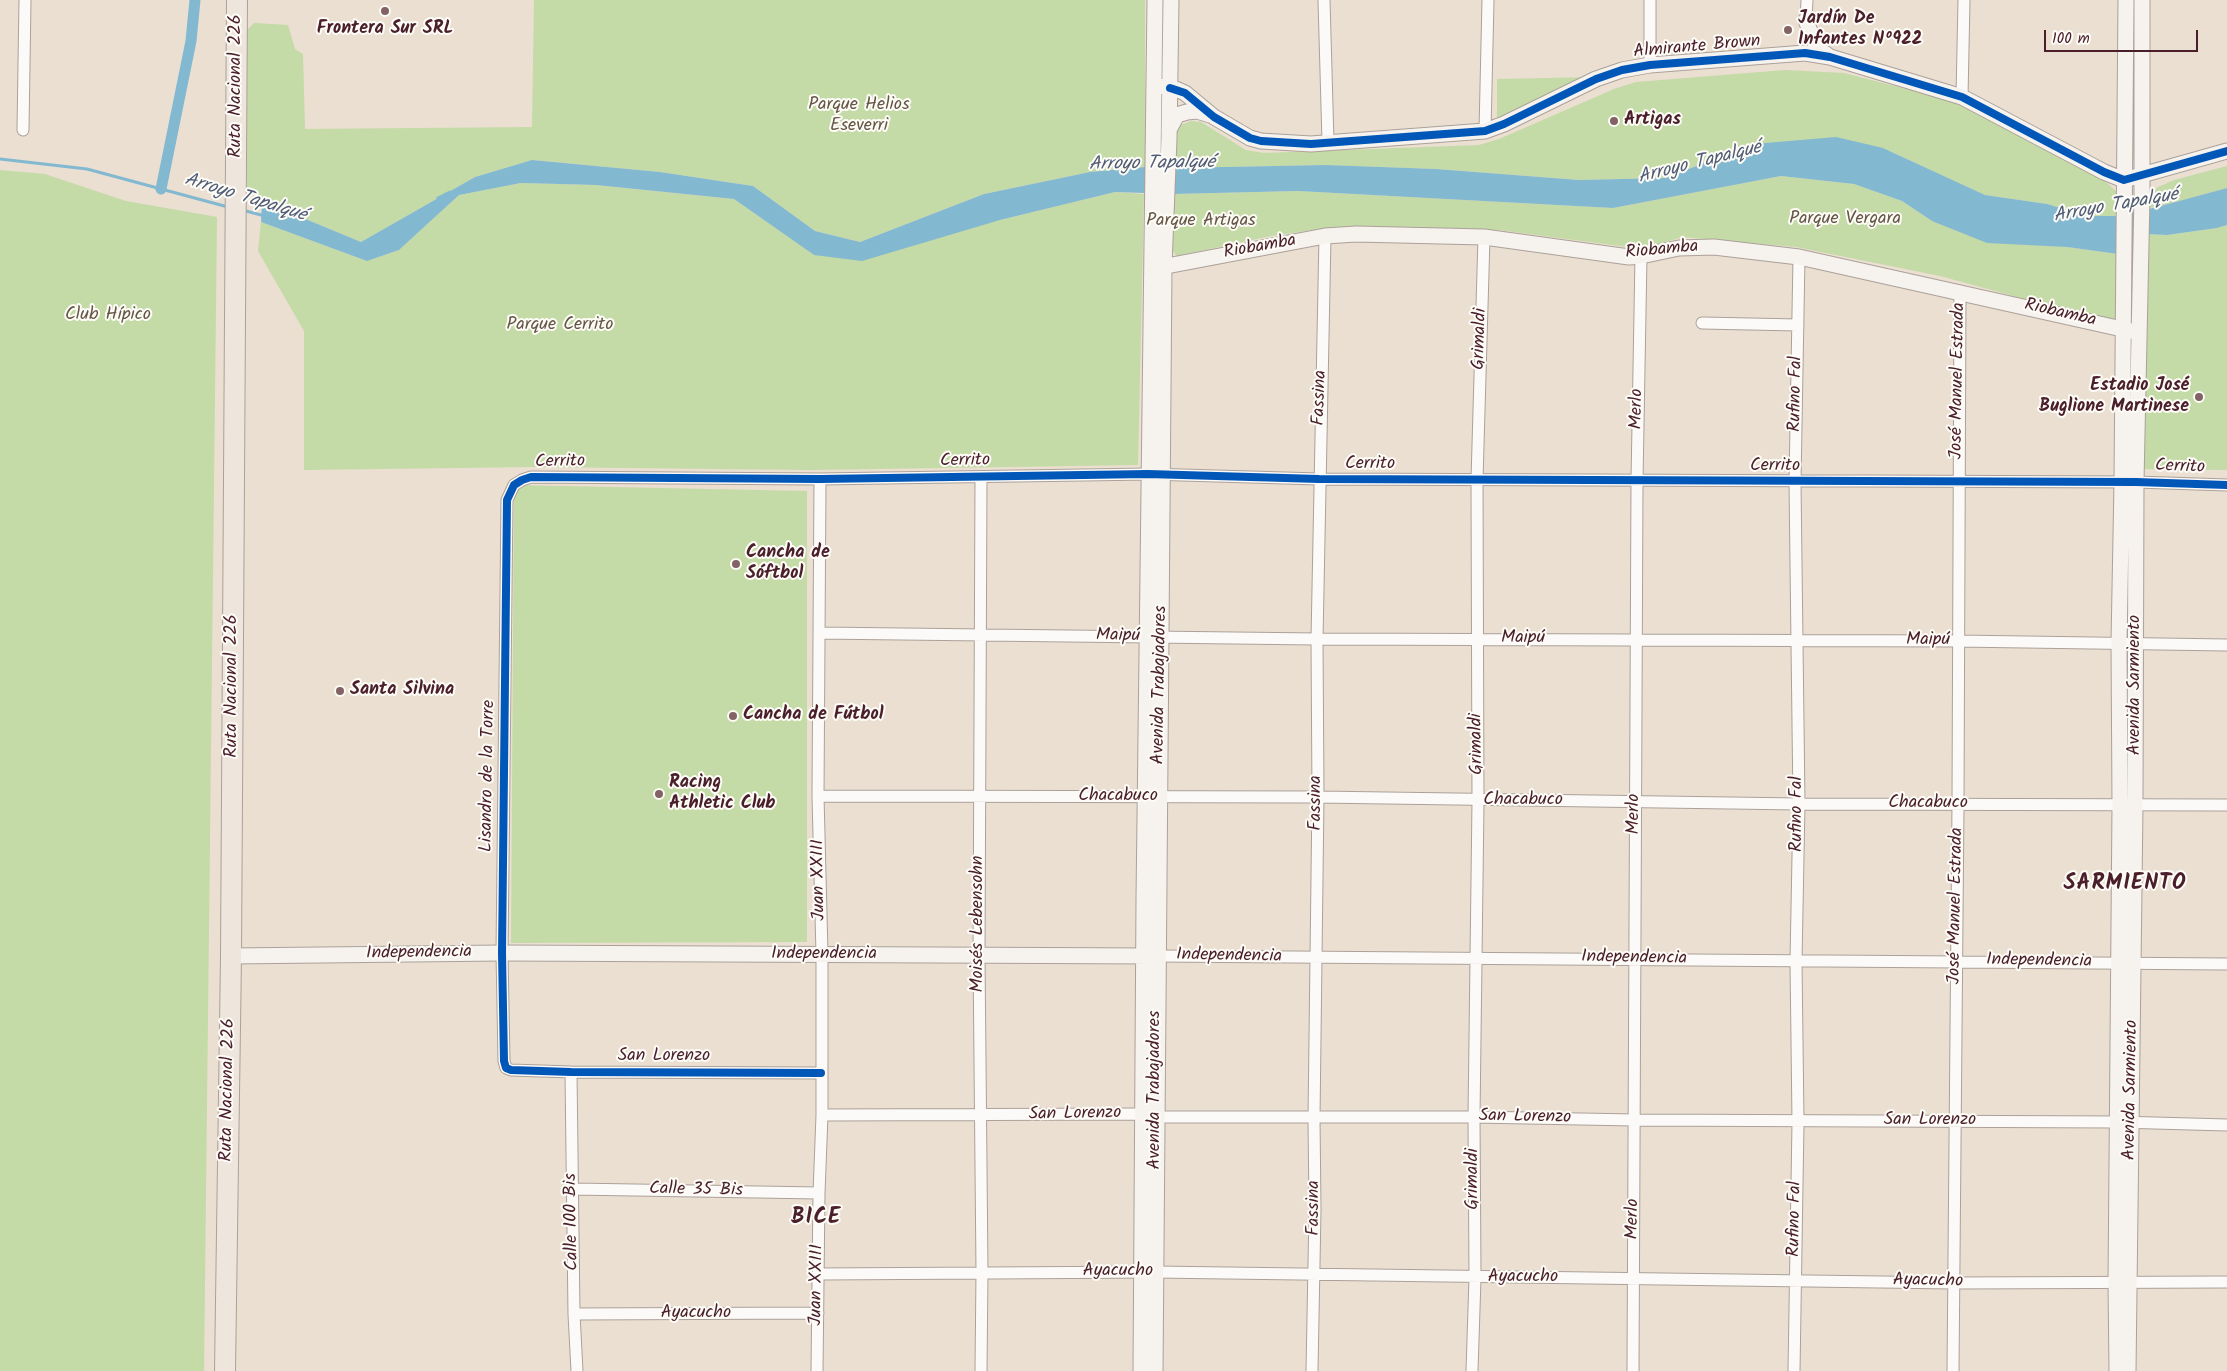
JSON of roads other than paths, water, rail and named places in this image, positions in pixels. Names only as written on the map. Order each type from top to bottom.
[{"type":"highway","name":"Ruta Nacional 226","points":[[225,1371],[231,956],[237,0]]},
{"type":"main road","name":"Avenida Trabajadores","points":[[1155,0],[1153,134],[1158,268],[1149,1116],[1149,1272],[1155,1371]]},
{"type":"main road","name":"Avenida Trabajadores","points":[[1158,234],[1169,134],[1171,0]]},
{"type":"main road","name":"Avenida Sarmiento","points":[[2126,0],[2122,307],[2131,331]]},
{"type":"main road","name":"Avenida Sarmiento","points":[[2128,805],[2118,643],[2129,482],[2131,331],[2139,305],[2142,196],[2142,0]]},
{"type":"main road","points":[[1783,55],[1800,40],[1806,20]]},
{"type":"main road","points":[[1806,20],[1812,37],[1820,50],[1830,57]]},
{"type":"main road","name":"Almirante Brown","points":[[1153,85],[1185,93],[1214,117],[1250,138],[1262,141],[1311,144],[1485,131],[1611,74],[1650,65],[1805,53],[1830,57],[1962,97],[2104,172],[2124,187]]},
{"type":"main road","points":[[1169,134],[1177,115],[1197,111],[1214,117]]},
{"type":"main road","points":[[2124,187],[2142,175],[2227,151]]},
{"type":"main road","name":"Riobamba","points":[[1158,268],[1325,236],[1356,234],[1484,237],[1629,257],[1700,246],[1799,256],[2131,331]]},
{"type":"main road","name":"Avenida Sarmiento","points":[[2117,1371],[2123,1282],[2128,805],[2136,644],[2129,482]]},
{"type":"main road","name":"Independencia","points":[[231,956],[502,953],[1150,956]]},
{"type":"main road","name":"Avenida Trabajadores","points":[[1141,1371],[1149,1272]]},
{"type":"main road","name":"Avenida Sarmiento","points":[[2123,1282],[2128,1371]]},
{"type":"street","points":[[23,130],[26,0]]},
{"type":"street","points":[[1324,0],[1328,142]]},
{"type":"street","points":[[1485,131],[1488,0]]},
{"type":"street","points":[[1650,0],[1650,65]]},
{"type":"street","points":[[1806,20],[1807,0]]},
{"type":"street","points":[[1962,97],[1964,0]]},
{"type":"street","name":"Fassina","points":[[1312,1371],[1315,1274],[1317,639],[1325,236]]},
{"type":"street","name":"Grimaldi","points":[[1472,1371],[1475,1278],[1474,1117],[1478,801],[1477,480],[1484,237]]},
{"type":"street","name":"Merlo","points":[[1633,1371],[1637,481],[1641,256]]},
{"type":"street","name":"Rufino Fal","points":[[1794,1371],[1798,1122],[1796,961],[1799,804],[1795,482],[1799,256]]},
{"type":"street","name":"José Manuel Estrada","points":[[1953,1371],[1960,291]]},
{"type":"street","points":[[1702,323],[1798,325]]},
{"type":"street","name":"Cerrito","points":[[514,485],[531,477],[820,479],[1156,474],[1319,479],[2129,482],[2227,485]]},
{"type":"street","name":"Moisés Lebensohn","points":[[981,477],[979,956],[981,1371]]},
{"type":"street","name":"Juan XXIII","points":[[817,1371],[822,1115],[822,954],[818,796],[820,479]]},
{"type":"street","name":"Lisandro de la Torre","points":[[506,1068],[504,1061],[502,953],[507,500],[514,485]]},
{"type":"street","name":"Maipú","points":[[819,633],[1317,639],[1958,641],[2227,645]]},
{"type":"street","name":"Chacabuco","points":[[818,796],[1318,797],[1478,801],[1799,804],[2227,805]]},
{"type":"street","name":"Independencia","points":[[1150,956],[2227,964]]},
{"type":"street","name":"San Lorenzo","points":[[506,1068],[512,1070],[571,1072],[821,1073]]},
{"type":"street","name":"Calle 100 Bis","points":[[571,1072],[574,1314],[577,1371]]},
{"type":"street","name":"San Lorenzo","points":[[822,1115],[1474,1117],[1798,1122],[2125,1122],[2227,1125]]},
{"type":"street","name":"Calle 35 Bis","points":[[573,1189],[819,1194]]},
{"type":"street","name":"Ayacucho","points":[[819,1274],[1149,1272],[1475,1278],[1633,1278],[1953,1283],[2227,1282]]},
{"type":"street","name":"Ayacucho","points":[[574,1314],[818,1313]]},
{"type":"water","points":[[1836,137],[1883,148],[1985,195],[2047,204],[2087,216],[2118,216],[2227,188],[2227,225],[2167,235],[2146,234],[2118,254],[2067,247],[1987,243],[1932,221],[1902,201],[1854,184],[1781,176],[1613,208],[1298,191],[1172,194],[1115,192],[1000,220],[862,261],[814,255],[734,199],[596,185],[521,183],[459,195],[399,250],[367,261],[261,222],[262,201],[361,242],[475,177],[532,160],[660,172],[753,186],[815,231],[860,242],[984,194],[1090,172],[1145,167],[1326,165],[1436,169],[1579,180],[1665,178],[1754,144]]},
{"type":"waterway","points":[[161,189],[191,41],[195,0]]},
{"type":"waterway","name":"Arroyo Tapalqué","points":[[0,159],[87,169],[228,207]]},
{"type":"waterway","name":"Arroyo Tapalqué","points":[[438,198],[450,192]]},
{"type":"waterway","name":"Arroyo Tapalqué","points":[[242,210],[265,216]]},
{"type":"place","name":"Frontera Sur SRL","points":[[385,11]]},
{"type":"place","name":"Jardín De Infantes Nº922","points":[[1788,30]]},
{"type":"place","name":"Artigas","points":[[1614,121]]},
{"type":"place","name":"Estadio José Buglione Martinese","points":[[2199,397]]},
{"type":"place","name":"Cancha de Sóftbol","points":[[736,564]]},
{"type":"place","name":"Santa Silvina","points":[[340,691]]},
{"type":"place","name":"Cancha de Fútbol","points":[[733,716]]},
{"type":"place","name":"Racing Athletic Club","points":[[659,794]]},
{"type":"district","name":"SARMIENTO","points":[[2125,885]]},
{"type":"district","name":"BICE","points":[[816,1219]]},
{"type":"park label","name":"Parque Helios Eseverri","points":[[859,116]]},
{"type":"park label","name":"Parque Vergara","points":[[1845,220]]},
{"type":"park label","name":"Parque Artigas","points":[[1201,222]]},
{"type":"park label","name":"Club Hípico","points":[[108,316]]},
{"type":"park label","name":"Parque Cerrito","points":[[560,326]]}]
